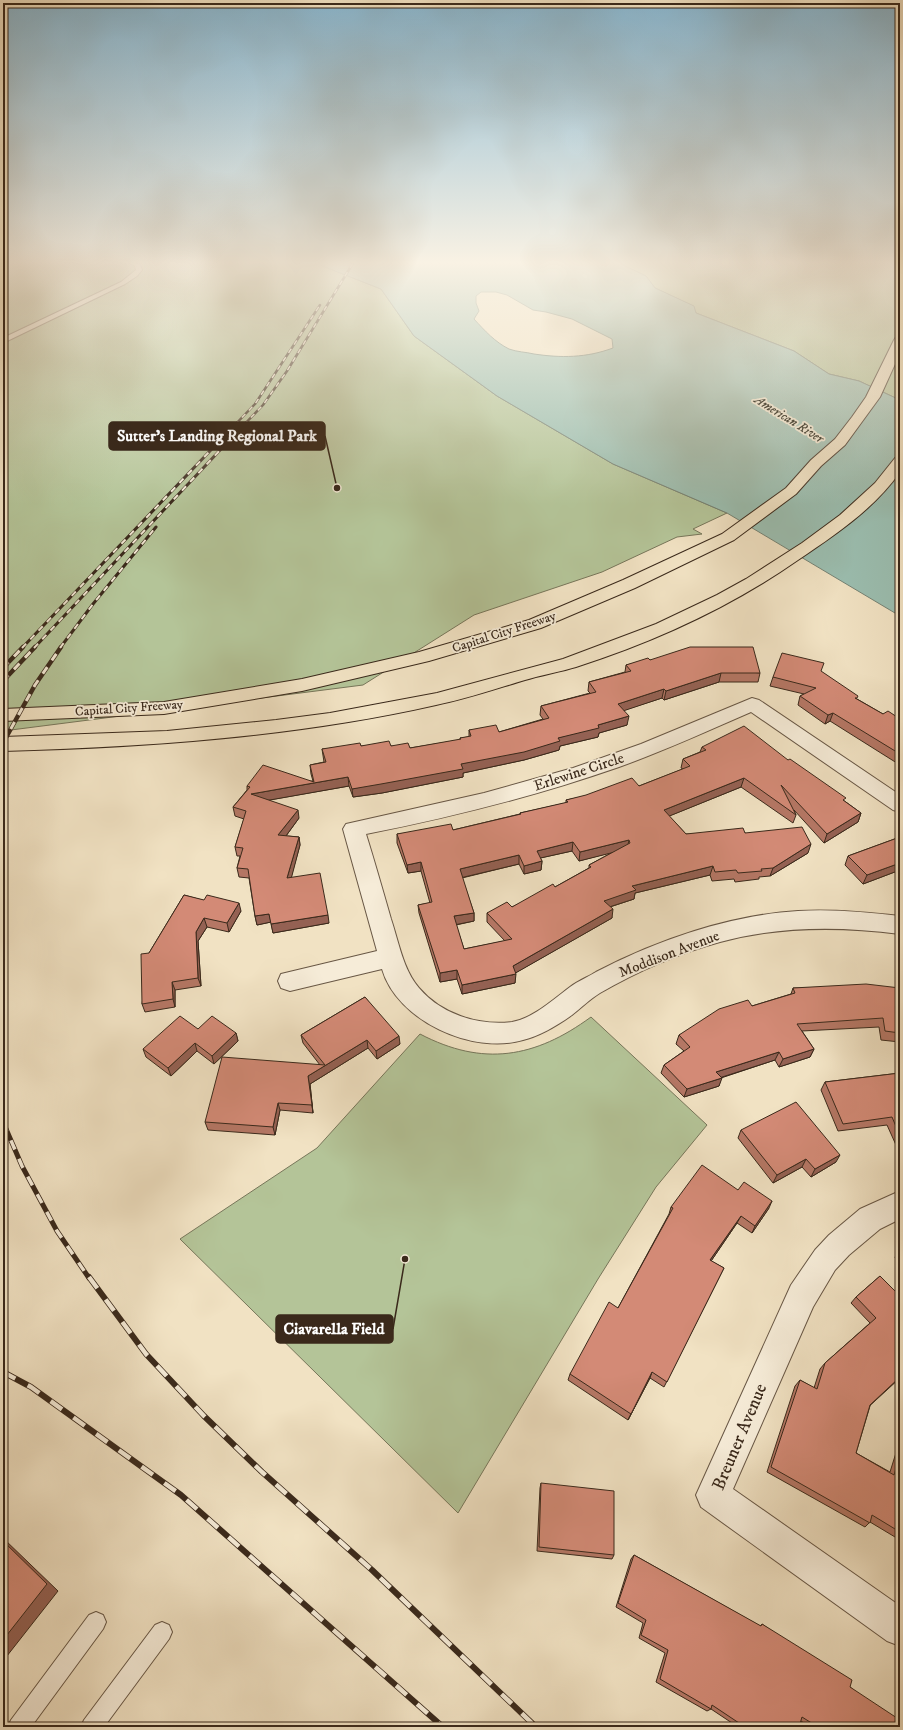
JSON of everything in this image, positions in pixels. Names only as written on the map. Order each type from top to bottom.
[{"type":"highway","name":"Capital City Freeway","points":[[3,715],[164,708],[302,685],[423,657],[535,624],[628,584],[728,537],[791,491],[816,463],[840,442],[857,420],[873,397],[898,344]]},
{"type":"highway","points":[[3,744],[54,744],[187,735],[350,715],[439,698],[568,663],[679,620],[737,590],[789,560],[836,526],[870,498],[893,472],[900,461]]},
{"type":"street","name":"Erlewine Circle","points":[[523,1030],[493,1033],[463,1028],[436,1017],[412,998],[402,985],[395,972],[354,829],[474,804],[544,784],[612,762],[673,739],[752,704],[900,804]]},
{"type":"street","name":"Moddison Avenue","points":[[523,1030],[558,1011],[580,994],[617,973],[695,941],[772,923],[807,918],[865,920],[900,925]]},
{"type":"street","points":[[290,981],[391,957]]},
{"type":"street","name":"Breuner Avenue","points":[[900,1204],[870,1218],[839,1244],[825,1260],[802,1296],[713,1495],[900,1628]]},
{"type":"lane","points":[[18,1727],[96,1622]]},
{"type":"lane","points":[[91,1727],[162,1632]]},
{"type":"shaded area","points":[[3,344],[425,344],[497,396],[613,464],[727,513],[693,529],[702,534],[677,537],[602,572],[474,615],[363,685],[3,731]]},
{"type":"shaded area","points":[[775,344],[900,344],[900,400],[859,381],[829,374],[794,351]]},
{"type":"shaded area","points":[[591,1017],[707,1125],[656,1187],[598,1279],[458,1513],[180,1239],[317,1148],[420,1034],[443,1044],[465,1051],[487,1054],[508,1053],[529,1049],[550,1042]]},
{"type":"water","name":"American River","points":[[425,344],[501,344],[515,351],[554,356],[574,356],[593,354],[613,348],[613,344],[775,344],[794,351],[829,374],[859,381],[900,400],[900,616],[727,513],[613,464],[497,396]]},
{"type":"building","points":[[690,647],[753,647],[760,673],[721,673],[666,691],[664,689],[618,704],[629,716],[598,725],[599,728],[558,738],[560,741],[524,752],[461,764],[463,769],[352,789],[348,777],[251,794],[298,810],[278,835],[299,837],[287,878],[320,873],[328,915],[271,924],[269,914],[255,916],[248,869],[237,868],[243,848],[235,847],[246,811],[233,807],[250,787],[247,786],[263,765],[314,782],[310,765],[326,762],[322,749],[360,743],[361,746],[389,741],[391,746],[408,743],[410,748],[461,739],[460,738],[471,736],[469,730],[496,725],[499,732],[549,718],[541,706],[596,692],[589,682],[631,671],[626,665],[648,658],[650,660]]},
{"type":"building","points":[[782,653],[824,663],[821,671],[858,696],[855,698],[883,714],[888,711],[900,719],[900,754],[833,713],[828,715],[800,696],[816,688],[773,677]]},
{"type":"building","points":[[744,726],[788,760],[790,759],[846,798],[843,800],[861,813],[827,834],[781,785],[796,815],[744,778],[664,810],[686,834],[743,828],[745,833],[802,827],[811,844],[773,868],[761,869],[762,871],[738,873],[736,870],[715,872],[713,866],[632,886],[636,890],[604,901],[613,909],[513,966],[516,974],[462,985],[457,970],[440,973],[418,905],[432,902],[421,862],[407,865],[397,834],[451,824],[453,830],[521,814],[520,813],[568,802],[566,800],[586,795],[632,778],[639,786],[690,766],[683,759],[706,750],[702,747]],"holes":[[[629,840],[630,843],[589,865],[591,867],[555,887],[553,884],[512,907],[507,902],[487,913],[512,939],[464,949],[454,916],[474,913],[460,869],[519,855],[524,866],[542,861],[537,851],[573,842],[580,852]]]},
{"type":"building","points":[[900,837],[900,863],[867,875],[848,856]]},
{"type":"building","points":[[184,895],[204,900],[207,895],[239,903],[227,923],[204,918],[196,932],[198,978],[172,982],[173,999],[142,1004],[141,954],[149,953]]},
{"type":"building","points":[[866,984],[900,988],[900,1033],[885,1031],[883,1018],[797,1024],[814,1049],[783,1059],[779,1052],[716,1072],[722,1078],[687,1089],[664,1065],[690,1047],[679,1035],[719,1009],[748,1000],[752,1006],[795,993],[793,988]]},
{"type":"building","points":[[365,997],[399,1036],[376,1051],[367,1040],[308,1076],[312,1105],[278,1103],[273,1127],[205,1122],[222,1057],[325,1065],[301,1035]]},
{"type":"building","points":[[180,1016],[198,1029],[212,1016],[236,1033],[212,1056],[195,1043],[168,1068],[143,1049]]},
{"type":"building","points":[[900,1073],[900,1136],[892,1117],[843,1124],[825,1082]]},
{"type":"building","points":[[796,1102],[840,1155],[815,1169],[806,1159],[777,1175],[741,1130]]},
{"type":"building","points":[[702,1165],[738,1190],[744,1182],[772,1201],[755,1226],[741,1216],[710,1260],[724,1268],[667,1382],[652,1372],[631,1414],[570,1374],[609,1302],[618,1308],[673,1208],[671,1207]]},
{"type":"building","points":[[880,1276],[900,1296],[900,1377],[870,1405],[856,1453],[894,1475],[900,1455],[900,1532],[872,1515],[870,1523],[771,1467],[800,1380],[817,1389],[825,1363],[876,1318],[856,1297]]},
{"type":"building","points":[[541,1483],[614,1491],[614,1555],[539,1547]]},
{"type":"building","points":[[3,1541],[47,1584],[3,1640]]},
{"type":"building","points":[[634,1555],[761,1626],[762,1624],[852,1680],[850,1687],[900,1720],[900,1727],[818,1727],[802,1717],[799,1727],[745,1727],[712,1705],[711,1709],[660,1679],[668,1650],[641,1635],[646,1620],[618,1603]]},
{"type":"railway","points":[[228,432],[255,404],[295,344]]},
{"type":"railway","points":[[237,432],[263,405],[304,344]]},
{"type":"railway","points":[[22,648],[229,431]]},
{"type":"railway","points":[[34,648],[238,431]]},
{"type":"railway","points":[[60,648],[93,604],[156,527]]},
{"type":"railway","points":[[3,668],[23,647]]},
{"type":"railway","points":[[3,681],[35,647]]},
{"type":"railway","points":[[3,743],[35,685],[61,647]]},
{"type":"railway","points":[[3,1122],[22,1166],[57,1231],[89,1278]]},
{"type":"railway","points":[[89,1277],[146,1354],[204,1416],[262,1472],[372,1570],[536,1727]]},
{"type":"railway","points":[[3,1372],[31,1387],[181,1495],[443,1727]]},
{"type":"place","name":"Sutter's Landing Regional Park","points":[[337,488]]},
{"type":"place","name":"Ciavarella Field","points":[[405,1259]]}]
